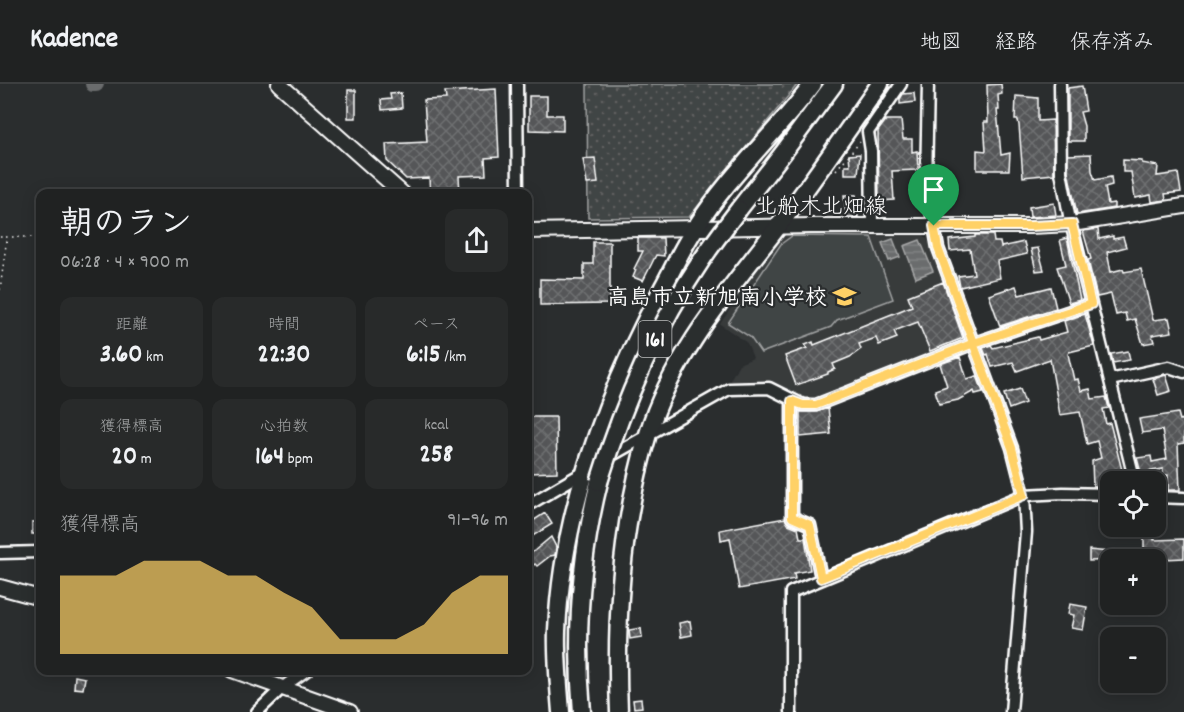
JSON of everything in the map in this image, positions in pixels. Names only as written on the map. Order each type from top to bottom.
[{"type":"highway","points":[[561,712],[557,662],[560,602],[567,550],[585,471],[615,387],[641,328],[695,228],[732,178],[813,84]]},
{"type":"highway","name":"161","points":[[582,712],[578,642],[579,598],[588,529],[599,482],[626,402],[654,340],[701,261],[834,84]]},
{"type":"highway","points":[[619,712],[618,611],[623,556],[648,433],[661,401],[684,356],[735,280],[778,226],[880,84]]},
{"type":"main road","points":[[279,84],[397,189]]},
{"type":"main road","name":"北船木北畑線","points":[[532,231],[778,226],[1030,226],[1072,224],[1184,206]]},
{"type":"main road","points":[[0,587],[36,597]]},
{"type":"main road","points":[[247,675],[350,712]]},
{"type":"street","points":[[517,84],[518,189]]},
{"type":"street","points":[[872,226],[871,151],[868,132],[901,84]]},
{"type":"street","points":[[928,84],[926,182],[938,248],[1012,448],[1024,495],[1026,532],[1011,712]]},
{"type":"street","points":[[1060,84],[1061,172],[1091,304],[1133,471]]},
{"type":"street","points":[[532,504],[648,433],[729,389],[769,388],[803,405],[816,405],[974,343],[1091,304]]},
{"type":"street","points":[[1110,380],[1169,367],[1184,372]]},
{"type":"street","points":[[792,401],[792,517],[810,525],[821,578]]},
{"type":"street","points":[[791,712],[791,592],[1024,495],[1100,494]]},
{"type":"street","points":[[1166,497],[1184,498]]},
{"type":"street","points":[[0,553],[36,552]]},
{"type":"street","points":[[257,712],[283,687],[300,675]]},
{"type":"path","points":[[834,173],[868,132]]},
{"type":"path","points":[[0,237],[36,237]]},
{"type":"path","points":[[0,290],[7,237]]},
{"type":"shaded area","points":[[587,84],[798,84],[689,217],[588,218]]},
{"type":"shaded area","name":"高島市立新旭南小学校","points":[[819,231],[921,231],[932,246],[966,341],[962,345],[808,402],[732,385],[730,380],[739,364],[753,358],[747,343],[720,324],[760,265],[759,257],[776,234]]},
{"type":"shaded area","points":[[792,236],[871,237],[893,299],[837,320],[831,327],[761,353],[750,337],[728,323],[781,244]]},
{"type":"shaded area","points":[[893,239],[900,257],[889,261],[882,243]]},
{"type":"shaded area","points":[[920,240],[933,271],[916,278],[904,246]]},
{"type":"building","points":[[1001,84],[1002,94],[998,95],[999,110],[997,110],[1001,155],[1010,153],[1009,170],[977,170],[977,150],[986,151],[984,122],[988,122],[987,85]]},
{"type":"building","points":[[1082,86],[1086,111],[1080,112],[1084,126],[1084,141],[1068,141],[1068,88]]},
{"type":"building","points":[[496,89],[499,157],[485,158],[486,175],[459,176],[460,189],[430,189],[429,178],[406,179],[387,161],[386,144],[427,142],[424,100],[446,99],[445,92]]},
{"type":"building","points":[[348,90],[356,90],[356,118],[348,118]]},
{"type":"building","points":[[401,93],[402,108],[382,110],[381,100],[391,99],[390,94]]},
{"type":"building","points":[[914,93],[915,102],[900,104],[903,94]]},
{"type":"building","points":[[529,96],[547,96],[547,115],[563,115],[563,131],[529,130]]},
{"type":"building","points":[[1016,96],[1038,98],[1038,121],[1053,120],[1054,174],[1023,177],[1019,125],[1018,120],[1015,120]]},
{"type":"building","points":[[886,120],[901,120],[903,139],[912,139],[912,152],[917,151],[918,170],[892,171],[894,200],[879,201],[878,131]]},
{"type":"building","points":[[860,154],[858,174],[845,174],[845,165],[850,165],[849,155]]},
{"type":"building","points":[[1091,154],[1095,180],[1111,177],[1112,185],[1105,187],[1108,204],[1114,203],[1114,208],[1077,214],[1068,171],[1068,155]]},
{"type":"building","points":[[595,158],[598,183],[587,184],[583,159]]},
{"type":"building","points":[[1123,160],[1142,161],[1142,163],[1158,166],[1157,176],[1178,173],[1181,192],[1165,194],[1166,200],[1152,202],[1151,195],[1135,198],[1131,172],[1123,172]]},
{"type":"building","points":[[844,195],[856,195],[858,217],[846,217]]},
{"type":"building","points":[[1054,203],[1056,215],[1030,217],[1029,207]]},
{"type":"building","points":[[1098,229],[1099,239],[1113,236],[1113,239],[1123,237],[1126,247],[1107,252],[1111,272],[1141,269],[1153,320],[1169,318],[1172,332],[1152,335],[1154,342],[1143,344],[1135,319],[1127,321],[1125,313],[1116,315],[1111,294],[1097,297],[1088,260],[1091,259],[1083,231]]},
{"type":"building","points":[[975,235],[993,235],[994,242],[1000,242],[1001,247],[1024,242],[1027,254],[997,261],[1000,278],[960,287],[958,276],[974,274],[970,249],[950,251],[949,240],[975,237]]},
{"type":"building","points":[[638,238],[663,238],[664,256],[656,255],[643,281],[633,277],[636,270],[634,269],[643,251],[638,251]]},
{"type":"building","points":[[1067,238],[1080,300],[1069,303],[1057,267],[1066,265],[1060,240]]},
{"type":"building","points":[[593,242],[610,242],[610,304],[540,305],[540,279],[584,280],[584,264],[593,264]]},
{"type":"building","points":[[1038,248],[1044,270],[1036,271],[1031,249]]},
{"type":"building","points":[[943,282],[963,338],[930,351],[918,322],[894,331],[897,338],[879,345],[876,338],[859,344],[861,349],[850,357],[833,364],[835,369],[828,374],[796,385],[785,356],[807,348],[805,345],[813,342],[814,345],[912,306],[908,296]]},
{"type":"building","points":[[1016,286],[1019,295],[1051,287],[1056,308],[1000,326],[989,295]]},
{"type":"building","points":[[1085,314],[1094,346],[1069,352],[1074,380],[1078,379],[1081,391],[1090,389],[1092,399],[1106,397],[1109,408],[1103,409],[1106,424],[1110,423],[1122,471],[1100,471],[1100,486],[1093,486],[1092,461],[1101,458],[1097,441],[1087,444],[1080,412],[1060,415],[1050,359],[1017,371],[1013,362],[992,367],[988,354],[986,355],[983,348],[991,345],[993,348],[1038,337],[1039,340],[1067,332],[1064,321]]},
{"type":"building","points":[[1128,351],[1130,360],[1113,363],[1111,354]]},
{"type":"building","points":[[960,357],[967,379],[977,376],[983,392],[975,394],[974,391],[958,400],[939,404],[935,390],[947,386],[940,364]]},
{"type":"building","points":[[1166,375],[1171,391],[1158,395],[1153,379]]},
{"type":"building","points":[[1020,389],[1025,403],[1009,409],[1004,394]]},
{"type":"building","points":[[828,408],[831,434],[800,437],[800,412],[816,412]]},
{"type":"building","points":[[1178,413],[1180,420],[1184,419],[1184,443],[1178,444],[1180,490],[1168,490],[1168,475],[1163,469],[1140,471],[1137,458],[1151,456],[1152,462],[1167,459],[1162,430],[1142,433],[1139,419]]},
{"type":"building","points":[[532,417],[556,417],[557,472],[532,473]]},
{"type":"building","points":[[545,513],[552,524],[532,536],[532,521]]},
{"type":"building","points":[[785,518],[788,524],[798,528],[800,538],[805,538],[810,570],[794,573],[795,579],[739,589],[730,538],[721,540],[720,530]]},
{"type":"building","points":[[32,522],[36,522],[36,534],[32,534]]},
{"type":"building","points":[[551,537],[556,547],[555,555],[537,566],[535,564],[532,566],[532,553]]},
{"type":"building","points":[[1144,537],[1154,537],[1154,540],[1184,539],[1184,558],[1166,559],[1166,549],[1144,549]]},
{"type":"building","points":[[1089,550],[1100,551],[1100,561],[1089,561]]},
{"type":"building","points":[[1070,604],[1087,607],[1083,630],[1071,628],[1074,615],[1068,614]]},
{"type":"building","points":[[690,621],[692,635],[681,637],[679,623]]},
{"type":"building","points":[[641,628],[642,637],[630,639],[629,630]]},
{"type":"building","points":[[75,676],[85,678],[83,689],[74,688]]},
{"type":"building","points":[[641,699],[642,707],[634,708],[633,700]]},
{"type":"place","name":"高島市立新旭南小学校","points":[[845,296]]},
{"type":"route","points":[[934,226],[938,248],[974,343],[1012,448],[1024,495],[821,578],[810,525],[792,517],[792,401],[803,405],[816,405],[974,343],[1091,304],[1072,224],[934,226]]}]
